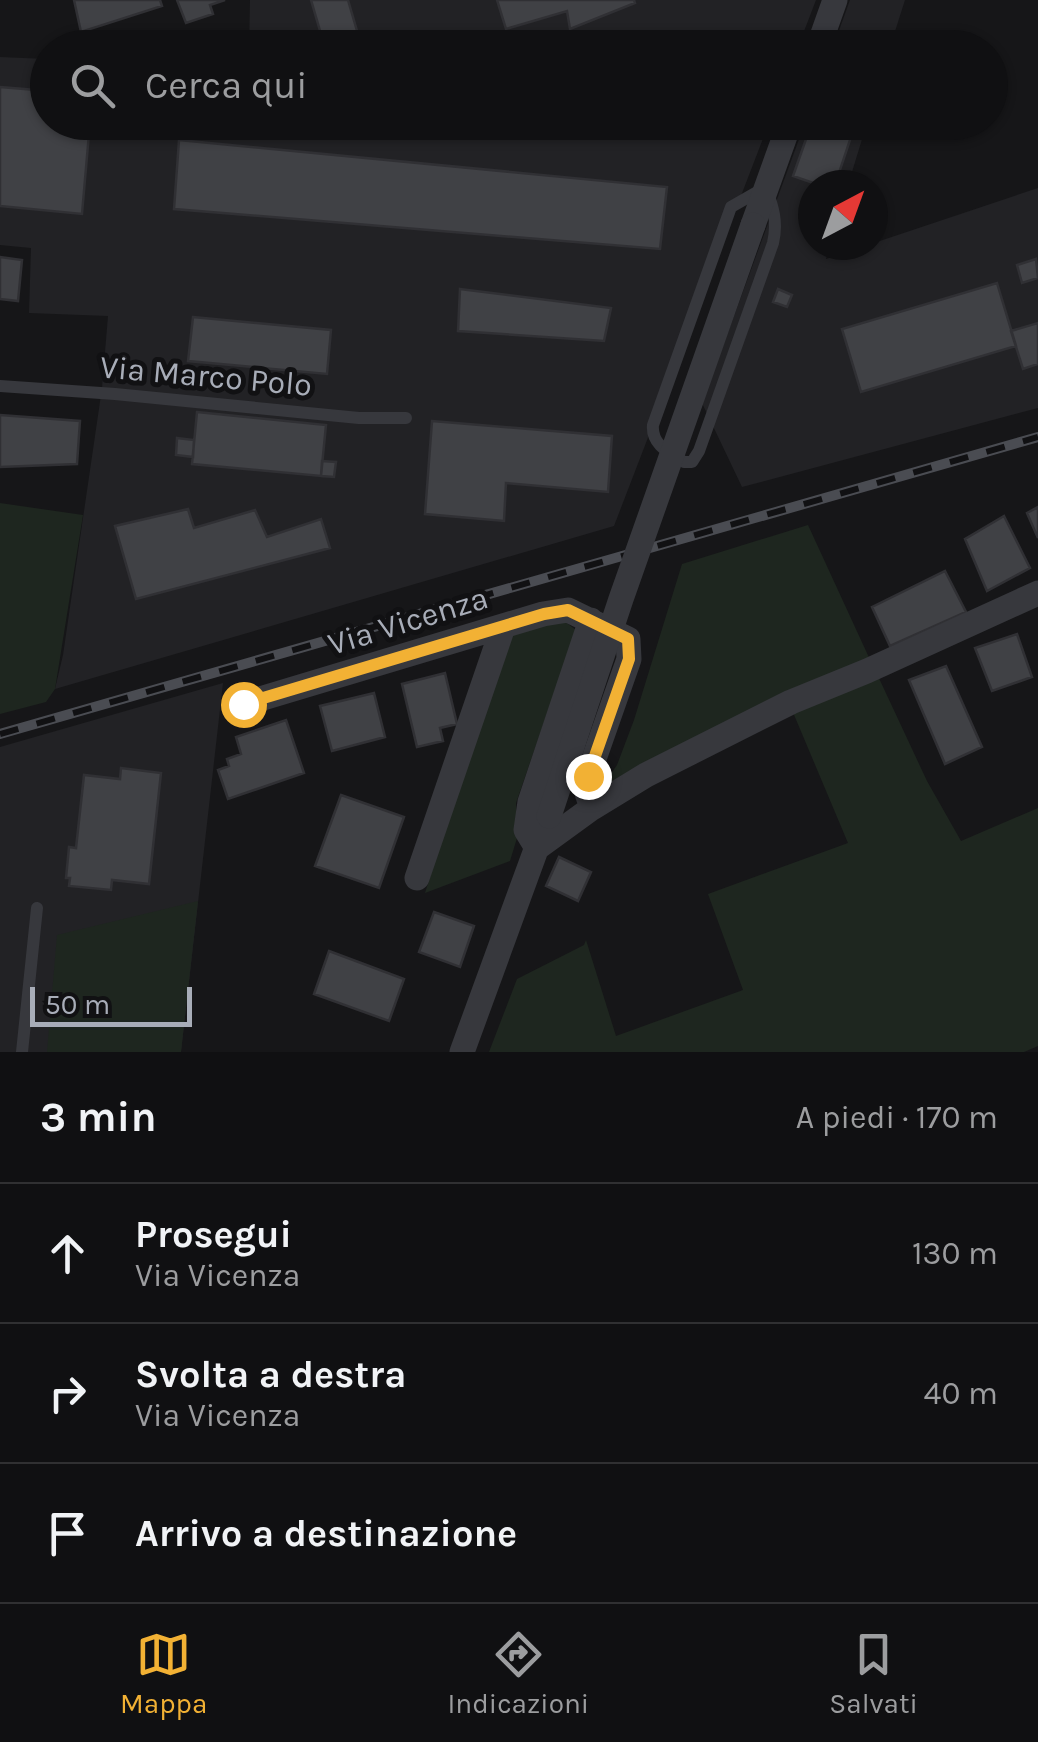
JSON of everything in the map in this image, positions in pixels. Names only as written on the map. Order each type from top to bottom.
[{"type":"street","points":[[824,30],[835,0]]},
{"type":"street","points":[[462,1052],[537,848],[559,820],[621,598],[783,140]]},
{"type":"street","points":[[559,820],[592,808],[646,775],[791,702],[1038,593]]},
{"type":"street","name":"Via Vicenza","points":[[243,704],[568,610],[628,639],[629,659],[588,776],[587,793],[592,808]]},
{"type":"street","points":[[537,848],[526,830],[530,802],[591,620]]},
{"type":"street","points":[[417,878],[503,626]]},
{"type":"lane","points":[[766,187],[775,214],[773,243],[699,450],[692,462],[684,462],[659,446],[654,426],[732,206],[766,187]]},
{"type":"lane","name":"Via Marco Polo","points":[[0,386],[359,418],[406,418]]},
{"type":"lane","points":[[22,1052],[37,908]]},
{"type":"shaded area","points":[[250,0],[816,0],[805,30],[249,30]]},
{"type":"shaded area","points":[[850,0],[905,0],[895,30],[839,30]]},
{"type":"shaded area","points":[[0,57],[30,58],[30,140],[762,140],[614,526],[55,689],[102,388],[108,316],[29,313],[31,248],[0,245]]},
{"type":"shaded area","points":[[799,140],[862,140],[853,170],[798,170],[798,260],[888,260],[888,238],[1038,188],[1038,408],[742,487],[702,403]]},
{"type":"shaded area","points":[[0,503],[83,515],[55,689],[46,702],[0,714]]},
{"type":"shaded area","points":[[808,525],[872,664],[607,789],[603,785],[617,765],[634,720],[682,564]]},
{"type":"shaded area","points":[[564,621],[576,630],[516,803],[517,838],[510,861],[425,893],[507,635]]},
{"type":"shaded area","points":[[877,674],[927,781],[961,841],[1038,808],[1038,1046],[1024,1052],[489,1052],[517,979],[584,945],[586,940],[616,1036],[743,990],[708,894],[848,843],[792,710]]},
{"type":"shaded area","points":[[223,683],[181,1052],[0,1052],[0,747]]},
{"type":"shaded area","points":[[198,901],[181,1052],[47,1052],[57,935]]},
{"type":"building","points":[[74,0],[160,0],[162,6],[81,30]]},
{"type":"building","points":[[177,0],[225,0],[210,5],[213,14],[186,23]]},
{"type":"building","points":[[311,0],[348,0],[357,30],[320,30]]},
{"type":"building","points":[[497,0],[635,3],[570,29],[567,11],[506,29]]},
{"type":"building","points":[[0,87],[30,90],[30,140],[88,140],[82,214],[0,206]]},
{"type":"building","points":[[179,140],[667,187],[660,249],[174,209]]},
{"type":"building","points":[[806,140],[850,140],[840,170],[798,170],[798,178],[793,176]]},
{"type":"building","points":[[0,257],[22,260],[18,301],[0,299]]},
{"type":"building","points":[[1036,259],[1038,278],[1022,283],[1017,265]]},
{"type":"building","points":[[997,283],[1016,346],[861,392],[842,329]]},
{"type":"building","points":[[460,289],[611,308],[604,341],[458,331]]},
{"type":"building","points":[[778,289],[792,295],[787,307],[773,302]]},
{"type":"building","points":[[193,317],[331,330],[327,374],[188,361]]},
{"type":"building","points":[[1038,323],[1038,364],[1023,369],[1011,331]]},
{"type":"building","points":[[197,412],[326,425],[321,476],[192,464]]},
{"type":"building","points":[[0,415],[80,421],[77,464],[0,467]]},
{"type":"building","points":[[432,421],[612,436],[608,492],[506,483],[504,521],[425,514]]},
{"type":"building","points":[[177,438],[194,440],[193,457],[176,455]]},
{"type":"building","points":[[322,461],[336,462],[334,477],[321,476]]},
{"type":"building","points":[[1038,507],[1038,538],[1027,513]]},
{"type":"building","points":[[188,509],[194,528],[255,510],[267,537],[321,519],[330,548],[136,599],[115,526]]},
{"type":"building","points":[[1004,516],[1030,568],[987,591],[965,539]]},
{"type":"building","points":[[945,571],[966,612],[890,646],[872,607]]},
{"type":"building","points":[[1017,634],[1032,677],[992,691],[975,648]]},
{"type":"building","points":[[946,666],[982,747],[945,764],[909,680]]},
{"type":"building","points":[[445,673],[457,724],[440,728],[443,741],[417,747],[402,684]]},
{"type":"building","points":[[374,693],[385,737],[332,751],[320,706]]},
{"type":"building","points":[[286,720],[304,773],[228,799],[218,770],[229,766],[227,759],[241,754],[236,737]]},
{"type":"building","points":[[121,768],[161,773],[149,884],[112,880],[111,890],[69,886],[69,847],[76,848],[84,775],[120,779]]},
{"type":"building","points":[[341,795],[404,817],[379,888],[315,866]]},
{"type":"building","points":[[559,857],[591,872],[578,901],[546,886]]},
{"type":"building","points":[[434,912],[474,926],[460,967],[419,952]]},
{"type":"building","points":[[329,951],[404,979],[389,1021],[314,994]]},
{"type":"railway","points":[[0,734],[1038,437]]},
{"type":"route","points":[[243,704],[568,610],[628,639],[629,659],[588,776]]}]
